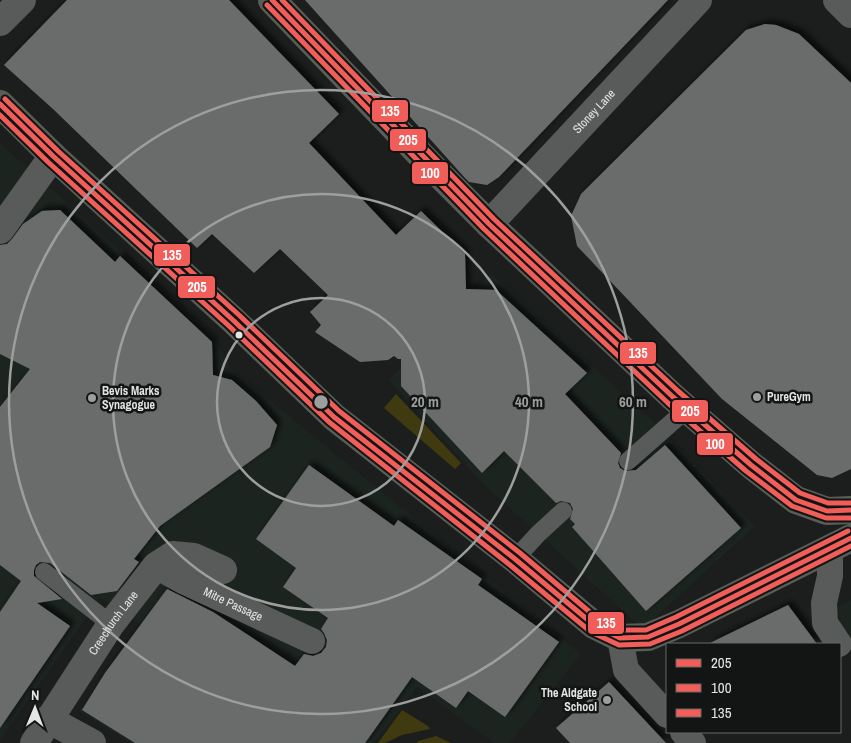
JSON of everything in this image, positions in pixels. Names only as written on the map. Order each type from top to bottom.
[{"type":"main road","points":[[272,0],[438,173],[687,409],[751,465],[796,500],[827,511],[851,510]]},
{"type":"main road","points":[[0,104],[53,156],[86,184],[234,321],[334,417],[515,559],[594,625],[620,638],[648,637],[827,555],[851,538]]},
{"type":"street","points":[[0,22],[22,0]]},
{"type":"street","name":"Stoney Lane","points":[[490,224],[698,0]]},
{"type":"street","points":[[837,0],[851,14]]},
{"type":"street","points":[[0,230],[53,156]]},
{"type":"street","name":"Creechurch Lane","points":[[34,743],[111,624],[156,566],[173,555],[194,557],[223,570]]},
{"type":"street","points":[[827,555],[830,576],[824,602],[825,623],[838,643]]},
{"type":"street","name":"Mitre Passage","points":[[156,566],[185,582],[312,641]]},
{"type":"street","points":[[620,638],[626,670],[666,714]]},
{"type":"street","points":[[841,648],[851,661]]},
{"type":"street","points":[[48,719],[92,743]]},
{"type":"street","points":[[684,733],[693,743]]},
{"type":"lane","points":[[628,461],[687,409]]},
{"type":"lane","points":[[515,559],[563,511]]},
{"type":"lane","points":[[44,572],[111,624]]},
{"type":"shaded area","points":[[0,143],[213,334],[231,369],[581,654],[510,743],[494,743],[417,687],[374,743],[131,743],[79,711],[141,624],[100,598],[0,740]]},
{"type":"shaded area","points":[[491,273],[660,428],[755,526],[643,629],[484,485],[389,380]]},
{"type":"shaded area","points":[[396,394],[461,463],[455,469],[384,408]]},
{"type":"shaded area","points":[[851,600],[851,641],[840,628],[838,607]]},
{"type":"shaded area","points":[[402,710],[430,729],[402,735],[385,743],[378,743]]},
{"type":"shaded area","points":[[436,736],[451,743],[417,743],[418,741]]},
{"type":"building","points":[[67,0],[229,0],[339,114],[309,143],[396,235],[421,211],[465,254],[466,289],[496,290],[587,373],[565,394],[621,453],[618,463],[620,468],[625,471],[636,470],[665,445],[741,528],[646,611],[572,527],[575,524],[570,519],[573,509],[570,503],[561,501],[556,503],[504,451],[482,473],[401,386],[401,359],[394,356],[388,360],[360,362],[315,332],[321,325],[310,312],[328,295],[280,249],[254,273],[212,234],[197,248],[53,109],[4,65]]},
{"type":"building","points":[[305,0],[668,0],[499,177],[487,185],[469,182],[465,178]]},
{"type":"building","points":[[765,24],[776,25],[799,34],[851,83],[851,469],[832,478],[817,475],[722,399],[577,246],[571,216],[581,194],[746,30]]},
{"type":"building","points":[[60,210],[115,262],[120,256],[212,342],[213,375],[232,380],[256,401],[277,425],[270,447],[160,526],[134,559],[139,562],[117,591],[91,595],[50,563],[40,562],[36,565],[34,576],[62,599],[37,603],[70,626],[0,728],[0,612],[21,581],[0,565],[0,407],[30,369],[0,354],[0,245],[7,244],[23,224],[42,211]]},
{"type":"building","points":[[309,465],[394,526],[398,520],[482,579],[478,585],[559,642],[505,717],[468,691],[456,708],[412,677],[365,743],[135,743],[82,710],[105,673],[167,589],[213,612],[295,666],[304,654],[313,656],[321,653],[326,647],[327,640],[321,629],[328,618],[283,587],[296,568],[256,539]]},
{"type":"building","points":[[788,605],[816,643],[710,643]]},
{"type":"building","name":"The Aldgate School","points":[[609,682],[666,743],[570,743],[556,728]]},
{"type":"transit line","name":"205","points":[[272,0],[489,224],[673,397],[751,465],[796,500],[827,511],[851,510]]},
{"type":"transit line","name":"135","points":[[282,0],[494,219],[678,391],[756,459],[800,493],[828,503],[851,503]]},
{"type":"transit line","name":"100","points":[[267,5],[484,229],[668,403],[746,471],[792,506],[826,518],[851,518]]},
{"type":"transit line","name":"135","points":[[5,99],[58,151],[239,315],[339,411],[520,553],[598,619],[622,630],[646,630],[676,617],[848,531]]},
{"type":"transit line","name":"205","points":[[0,104],[53,156],[234,321],[334,417],[515,559],[594,625],[620,638],[648,637],[679,624],[851,538]]},
{"type":"transit line","name":"100","points":[[0,115],[48,162],[229,326],[329,422],[510,565],[591,632],[619,645],[650,644],[682,631],[851,546]]},
{"type":"place","name":"PureGym","points":[[757,397]]},
{"type":"place","name":"Bevis Marks Synagogue","points":[[92,398]]},
{"type":"place","name":"The Aldgate School","points":[[607,700]]}]
